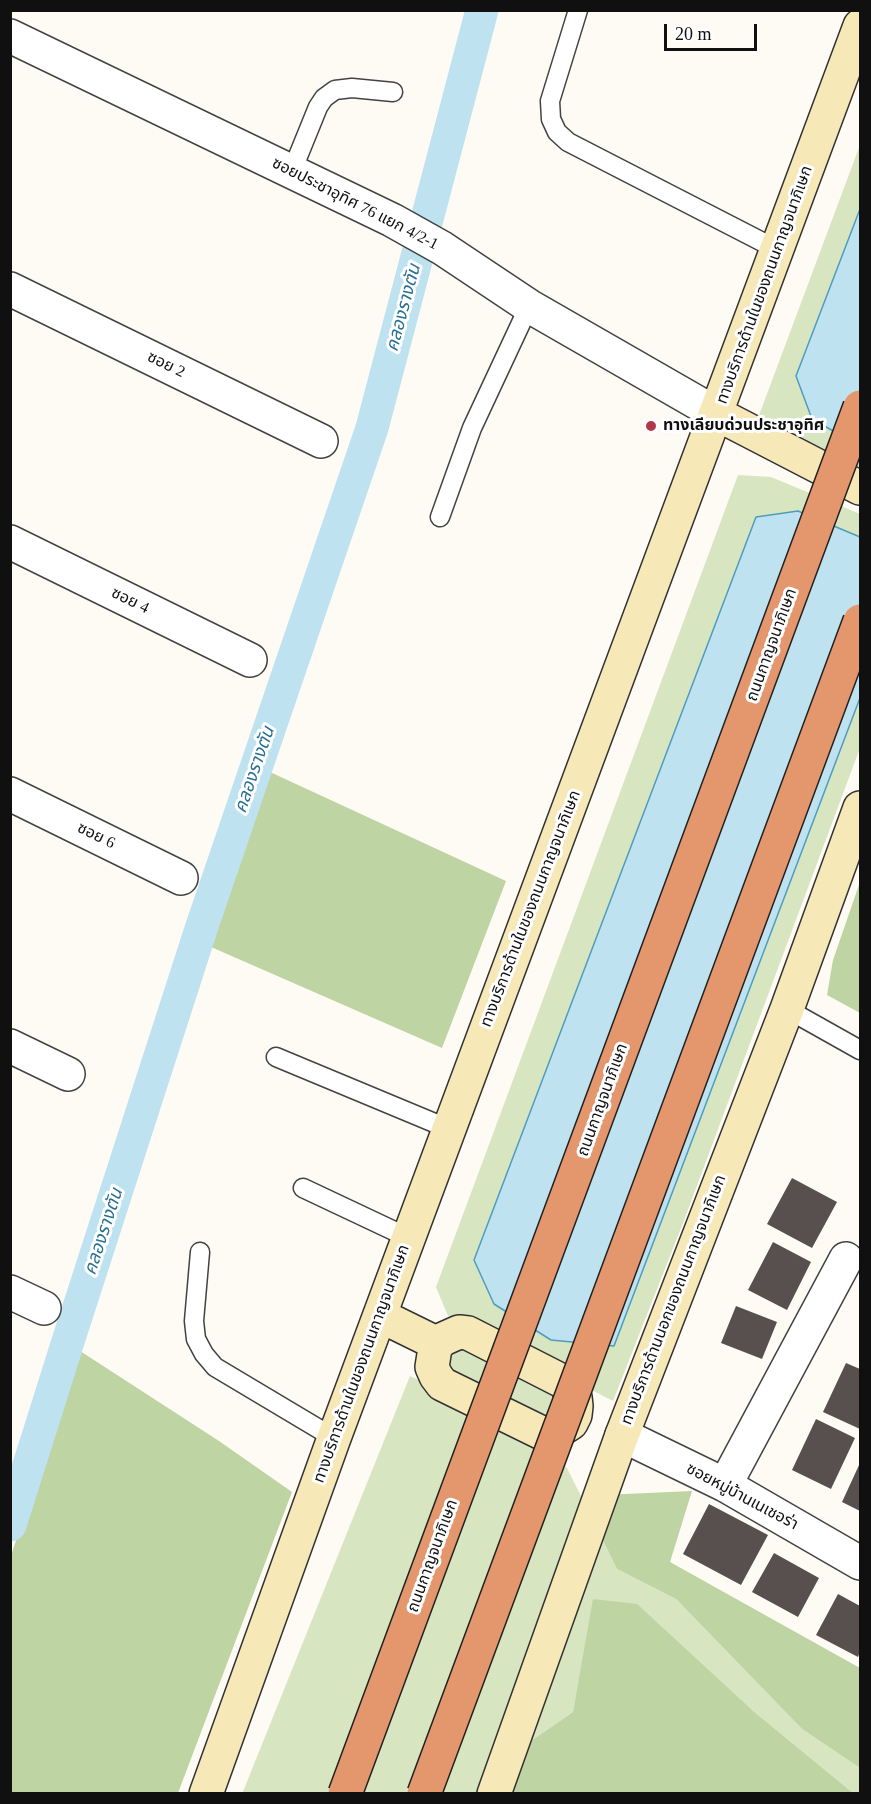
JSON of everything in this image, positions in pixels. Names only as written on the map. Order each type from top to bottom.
[{"type":"highway","name":"ถนนกาญจนาภิเษก","points":[[345,1794],[861,407]]},
{"type":"highway","points":[[424,1794],[861,621]]},
{"type":"main road","name":"ทางบริการด้านในของถนนกาญจนาภิเษก","points":[[206,1794],[334,1438],[861,26]]},
{"type":"main road","points":[[717,414],[861,488]]},
{"type":"main road","name":"ทางบริการด้านนอกของถนนกาญจนาภิเษก","points":[[494,1794],[622,1435],[787,1009],[861,808]]},
{"type":"main road","points":[[381,1316],[438,1344]]},
{"type":"main road","points":[[459,1332],[468,1333],[564,1382],[575,1397],[576,1411],[570,1423],[564,1430],[546,1435],[442,1384],[432,1367],[432,1358],[438,1344],[449,1335],[459,1332]]},
{"type":"main road","points":[[576,1411],[622,1435]]},
{"type":"street","name":"ซอยประชาอุทิศ 76 แยก 4/2-1","points":[[10,36],[392,220],[442,248],[529,306],[717,414]]},
{"type":"street","name":"ซอย 2","points":[[10,289],[321,441]]},
{"type":"street","name":"ซอย 4","points":[[10,542],[250,660]]},
{"type":"street","name":"ซอย 6","points":[[10,794],[181,878]]},
{"type":"street","points":[[10,1046],[68,1074]]},
{"type":"street","points":[[725,1485],[846,1259]]},
{"type":"street","points":[[10,1292],[44,1308]]},
{"type":"street","name":"ซอยหมู่บ้านเนเชอร่า","points":[[622,1435],[725,1485],[861,1563]]},
{"type":"lane","points":[[578,10],[550,101],[551,119],[557,132],[568,142],[778,250]]},
{"type":"lane","points":[[292,171],[318,107],[324,98],[335,90],[352,88],[393,92]]},
{"type":"lane","points":[[440,517],[472,428],[529,306]]},
{"type":"lane","points":[[787,1009],[861,1050]]},
{"type":"lane","points":[[276,1057],[449,1130]]},
{"type":"lane","points":[[303,1188],[409,1238]]},
{"type":"lane","points":[[200,1252],[194,1321],[196,1339],[204,1354],[215,1367],[334,1438]]},
{"type":"green space","points":[[860,145],[860,470],[758,418]]},
{"type":"green space","points":[[738,475],[771,477],[860,514],[860,748],[683,1223],[613,1401],[448,1316],[436,1287]]},
{"type":"green space","points":[[270,772],[506,881],[442,1048],[211,947]]},
{"type":"green space","points":[[860,882],[860,1013],[827,995],[833,960]]},
{"type":"green space","points":[[468,1345],[555,1386],[562,1405],[549,1420],[452,1380],[445,1364],[451,1346]]},
{"type":"green space","points":[[77,1349],[219,1441],[292,1492],[178,1793],[11,1793],[11,1556]]},
{"type":"green space","points":[[410,1376],[513,1424],[567,1468],[617,1569],[676,1599],[802,1729],[860,1768],[860,1793],[853,1793],[752,1710],[594,1599],[573,1712],[509,1756],[492,1793],[242,1794]]},
{"type":"green space","points":[[692,1491],[670,1562],[860,1668],[860,1768],[802,1729],[676,1599],[617,1569],[581,1496]]},
{"type":"green space","points":[[593,1599],[637,1604],[752,1710],[853,1793],[492,1794],[509,1756],[573,1712]]},
{"type":"water","points":[[860,209],[860,446],[812,419],[796,376]]},
{"type":"water","points":[[798,511],[860,537],[860,698],[614,1346],[551,1340],[494,1304],[474,1260],[756,517]]},
{"type":"building","points":[[792,1178],[837,1202],[812,1248],[767,1224]]},
{"type":"building","points":[[773,1242],[811,1262],[787,1310],[748,1290]]},
{"type":"building","points":[[736,1306],[777,1322],[762,1359],[721,1343]]},
{"type":"building","points":[[846,1363],[860,1369],[860,1429],[823,1412]]},
{"type":"building","points":[[816,1419],[855,1438],[831,1489],[792,1470]]},
{"type":"building","points":[[860,1463],[860,1511],[842,1502]]},
{"type":"building","points":[[709,1504],[768,1535],[741,1585],[683,1554]]},
{"type":"building","points":[[774,1553],[819,1578],[798,1617],[752,1592]]},
{"type":"building","points":[[838,1594],[860,1606],[860,1652],[858,1657],[816,1635]]},
{"type":"waterway","name":"คลองรางตัน","points":[[10,1525],[202,926],[372,428],[482,10]]},
{"type":"place","name":"ทางเลียบด่วนประชาอุทิศ","points":[[651,426]]}]
